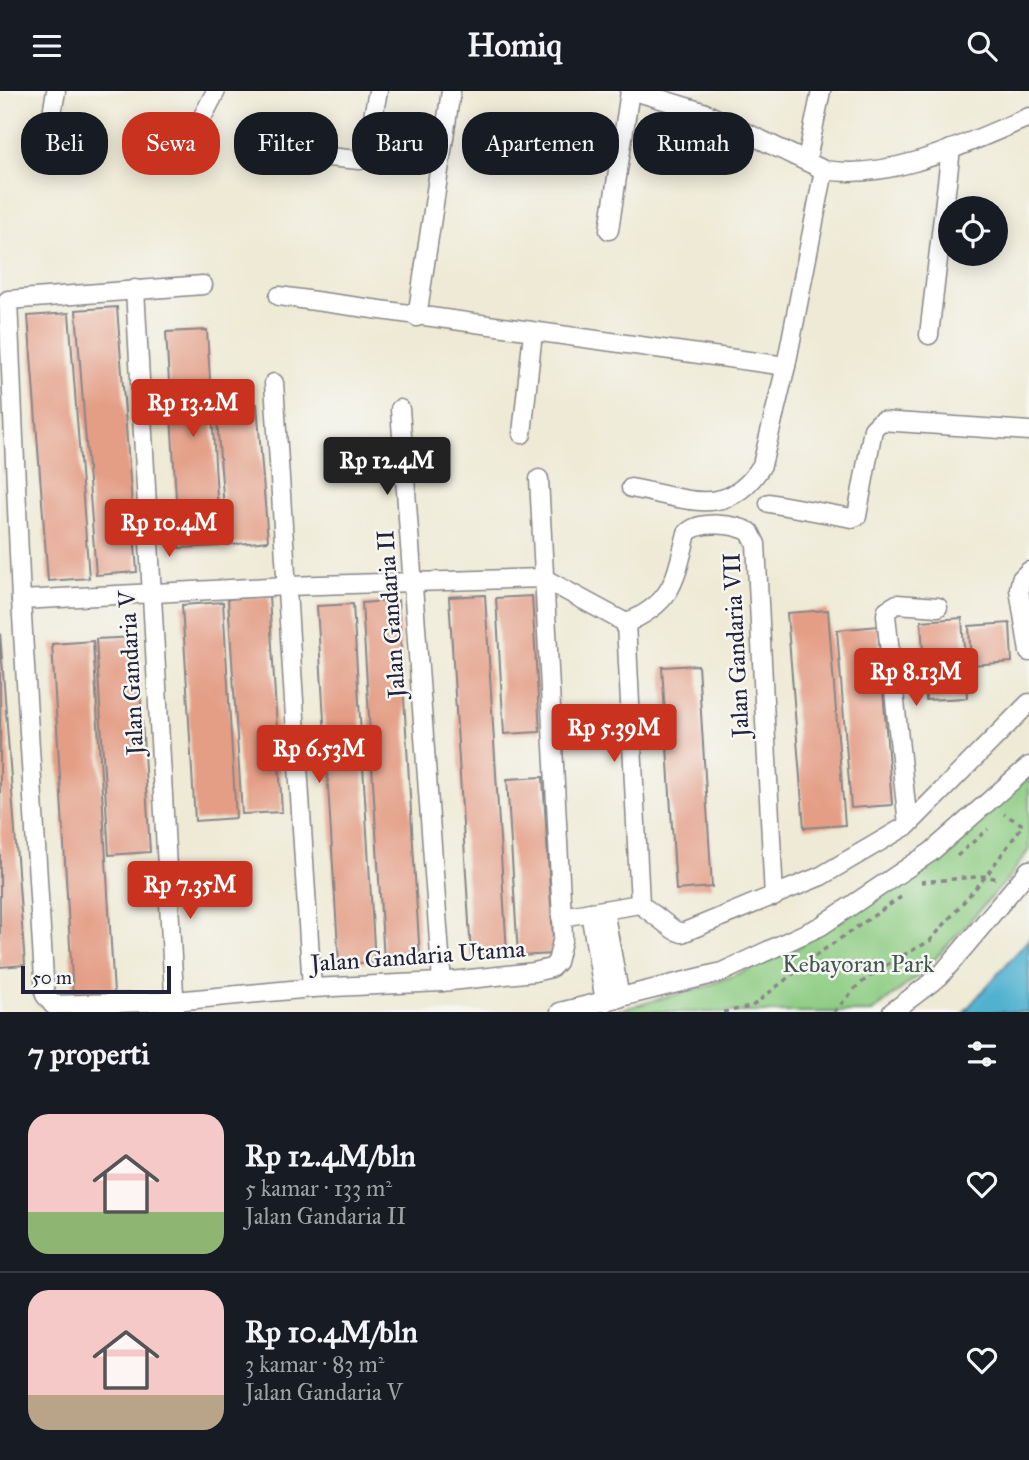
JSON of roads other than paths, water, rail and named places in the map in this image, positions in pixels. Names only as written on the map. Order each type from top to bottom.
[{"type":"street","points":[[52,112],[56,91]]},
{"type":"street","points":[[205,112],[216,91]]},
{"type":"street","points":[[338,158],[360,160],[366,152],[378,91]]},
{"type":"street","points":[[417,317],[451,91]]},
{"type":"street","points":[[609,230],[632,91],[703,112],[807,159],[824,170],[859,171],[900,165],[951,149],[1029,117]]},
{"type":"street","points":[[807,159],[821,91]]},
{"type":"street","points":[[929,335],[951,149]]},
{"type":"street","points":[[631,488],[717,502],[732,498],[747,487],[762,465],[786,366],[824,170]]},
{"type":"street","points":[[203,285],[8,300],[21,600],[287,586],[543,578],[626,623],[640,904]]},
{"type":"street","name":"Jalan Gandaria V","points":[[135,289],[175,1006]]},
{"type":"street","points":[[278,296],[786,366]]},
{"type":"street","points":[[522,433],[533,332]]},
{"type":"street","points":[[274,383],[312,988]]},
{"type":"street","name":"Jalan Gandaria II","points":[[400,409],[442,982]]},
{"type":"street","points":[[769,503],[857,516],[873,429],[881,421],[1029,431]]},
{"type":"street","name":"Jalan Gandaria Utama","points":[[21,600],[45,995],[48,1002],[58,1007],[175,1006],[312,988],[442,982],[551,968],[558,962],[562,947],[539,479]]},
{"type":"street","name":"Jalan Gandaria VII","points":[[626,623],[644,615],[670,592],[687,533],[691,529],[706,525],[735,527],[750,532],[756,544],[774,897]]},
{"type":"street","points":[[1029,571],[1021,579],[1019,589],[1029,652]]},
{"type":"street","points":[[908,825],[886,615],[887,610],[897,604],[938,607]]},
{"type":"street","points":[[561,918],[640,904],[682,933],[821,876],[908,825],[1029,703]]},
{"type":"street","points":[[560,1012],[722,972],[821,926],[931,852],[1029,766]]},
{"type":"street","points":[[892,1012],[940,976],[1029,870]]},
{"type":"street","points":[[597,911],[613,1000]]},
{"type":"water","points":[[1029,939],[1029,1012],[964,1012]]},
{"type":"park label","name":"Kebayoran Park","points":[[858,964]]}]
